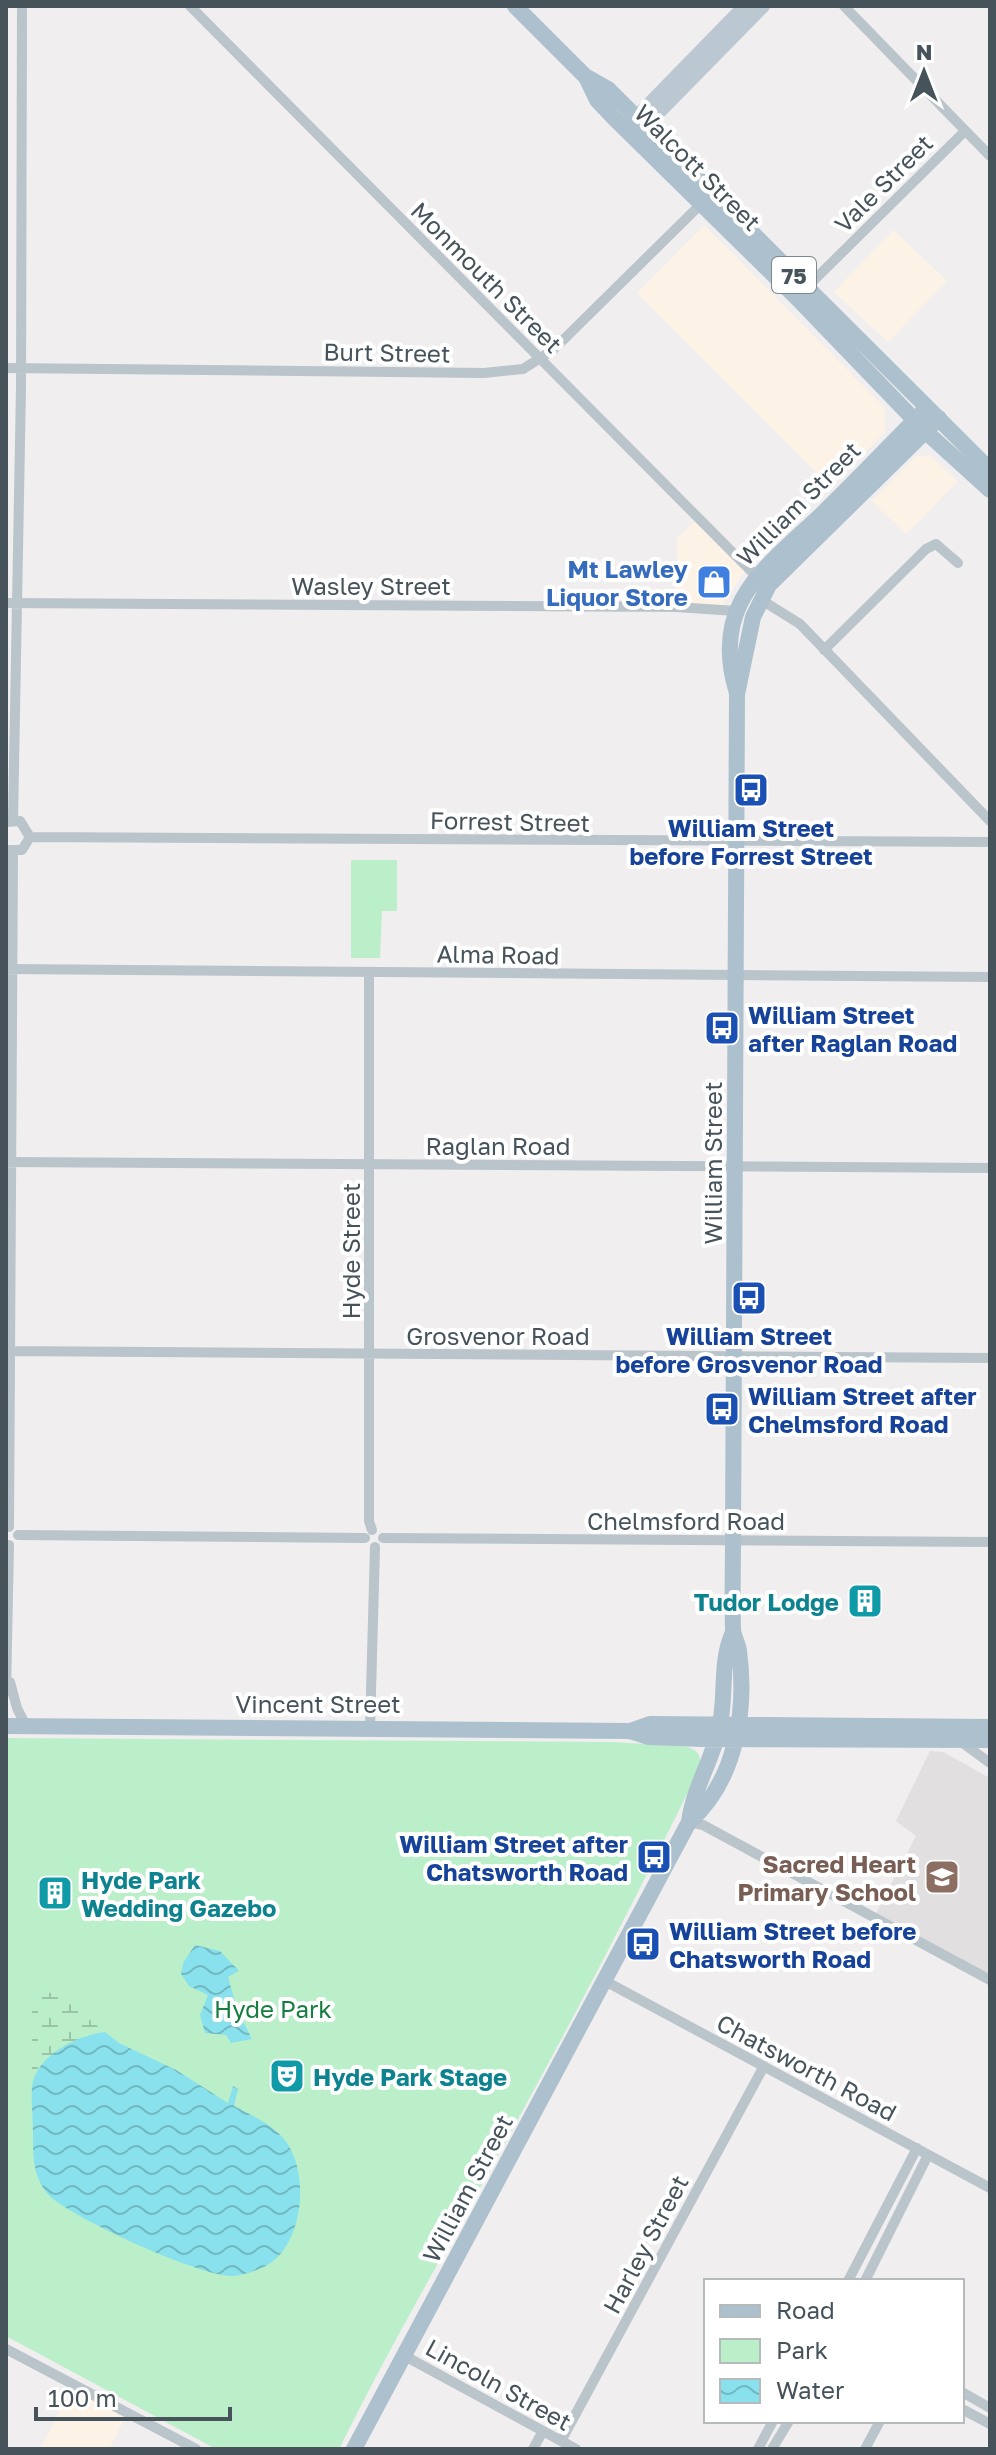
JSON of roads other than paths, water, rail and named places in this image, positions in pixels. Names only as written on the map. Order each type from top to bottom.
[{"type":"main road","name":"Walcott Street","points":[[515,6],[585,76],[608,89],[630,123],[701,204],[933,413],[990,470]]},
{"type":"main road","points":[[630,123],[745,6]]},
{"type":"main road","points":[[650,131],[655,116],[763,6]]},
{"type":"main road","name":"Walcott Street","points":[[630,123],[650,131],[920,426],[990,490]]},
{"type":"main road","name":"William Street","points":[[354,2449],[689,1822],[705,1808],[733,1756],[738,1732],[739,1651],[733,1632],[737,694],[747,636],[760,599],[783,568],[933,413]]},
{"type":"main road","name":"William Street","points":[[737,694],[728,666],[736,611],[756,576],[920,426]]},
{"type":"main road","name":"William Street","points":[[689,1822],[691,1801],[718,1732],[725,1650],[733,1632]]},
{"type":"main road","name":"Vincent Street","points":[[6,1726],[630,1731],[650,1724],[718,1732],[990,1727]]},
{"type":"main road","name":"Vincent Street","points":[[738,1732],[990,1740]]},
{"type":"street","points":[[22,6],[21,368],[10,603],[10,821],[26,825],[30,837],[28,845],[10,851],[8,1527],[18,1535],[380,1532],[383,1538],[375,1547],[370,1728]]},
{"type":"street","name":"Monmouth Street","points":[[190,6],[756,576]]},
{"type":"street","points":[[844,6],[990,156]]},
{"type":"street","name":"Vale Street","points":[[801,293],[965,131]]},
{"type":"street","points":[[6,134],[20,133]]},
{"type":"street","name":"Burt Street","points":[[6,368],[484,373],[523,369],[553,350],[701,204]]},
{"type":"street","points":[[824,650],[926,549],[936,544],[958,563]]},
{"type":"street","points":[[760,599],[800,624],[990,821]]},
{"type":"street","name":"Wasley Street","points":[[10,603],[660,607],[736,611]]},
{"type":"street","name":"Forrest Street","points":[[30,837],[990,842]]},
{"type":"street","name":"Alma Road","points":[[9,969],[990,977]]},
{"type":"street","name":"Hyde Street","points":[[368,1534],[369,973]]},
{"type":"street","name":"Raglan Road","points":[[9,1162],[990,1168]]},
{"type":"street","name":"Grosvenor Road","points":[[8,1351],[990,1358]]},
{"type":"street","points":[[368,1534],[369,1546],[375,1547]]},
{"type":"street","points":[[6,1692],[8,1544],[18,1535]]},
{"type":"street","name":"Chelmsford Road","points":[[383,1538],[990,1542]]},
{"type":"street","points":[[8,1676],[26,1726]]},
{"type":"street","points":[[959,1740],[990,1763]]},
{"type":"street","points":[[689,1822],[703,1825],[990,1980]]},
{"type":"street","name":"Chatsworth Road","points":[[605,1981],[990,2188]]},
{"type":"street","name":"Harley Street","points":[[561,2441],[764,2066]]},
{"type":"street","points":[[849,2279],[917,2148]]},
{"type":"street","points":[[866,2279],[928,2155]]},
{"type":"street","points":[[6,2349],[192,2448]]},
{"type":"street","name":"Lincoln Street","points":[[403,2355],[576,2449]]},
{"type":"street","points":[[964,2393],[990,2408]]},
{"type":"street","points":[[964,2410],[990,2424]]},
{"type":"street","points":[[758,2449],[772,2423]]},
{"type":"street","points":[[772,2449],[788,2423]]},
{"type":"street","points":[[865,2449],[879,2423]]},
{"type":"street","points":[[533,2449],[543,2431]]},
{"type":"water","points":[[195,1945],[220,1951],[239,1971],[228,1977],[237,2009],[252,2039],[231,2043],[226,2035],[205,2033],[200,2015],[208,1995],[189,1986],[181,1974],[183,1963]]},
{"type":"water","points":[[105,2032],[119,2043],[176,2070],[228,2103],[233,2086],[238,2089],[234,2106],[267,2124],[284,2139],[297,2167],[300,2202],[291,2236],[272,2262],[233,2276],[194,2267],[135,2244],[79,2216],[47,2193],[36,2173],[34,2158],[32,2087],[35,2076],[49,2057],[60,2049]]},
{"type":"place","name":"Mt Lawley Liquor Store","points":[[714,582]]},
{"type":"place","name":"William Street before Forrest Street","points":[[751,790]]},
{"type":"place","name":"William Street after Raglan Road","points":[[722,1028]]},
{"type":"place","name":"William Street before Grosvenor Road","points":[[749,1298]]},
{"type":"place","name":"William Street after Chelmsford Road","points":[[722,1409]]},
{"type":"place","name":"Tudor Lodge","points":[[865,1601]]},
{"type":"place","name":"William Street after Chatsworth Road","points":[[654,1857]]},
{"type":"place","name":"Sacred Heart Primary School","points":[[942,1877]]},
{"type":"place","name":"Hyde Park Wedding Gazebo","points":[[55,1893]]},
{"type":"place","name":"William Street before Chatsworth Road","points":[[643,1944]]},
{"type":"place","name":"Hyde Park Stage","points":[[287,2076]]},
{"type":"park label","name":"Hyde Park","points":[[273,2008]]}]
